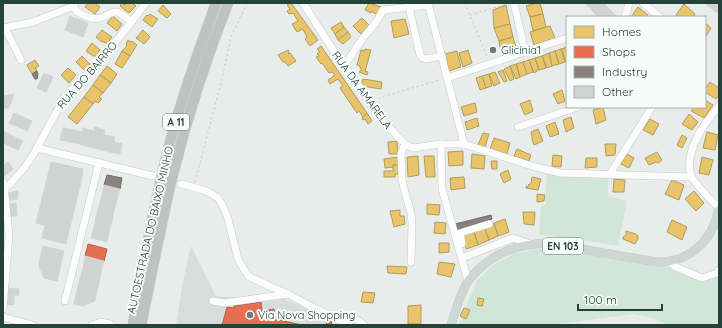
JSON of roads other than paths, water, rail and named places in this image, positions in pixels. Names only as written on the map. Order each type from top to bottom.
[{"type":"highway","name":"AUTOESTRADA DO BAIXO MINHO","points":[[147,245],[174,128],[193,67],[216,3]]},
{"type":"highway","name":"AUTOESTRADA DO BAIXO MINHO","points":[[141,325],[171,182],[203,71],[228,3]]},
{"type":"highway","name":"A 11","points":[[128,325],[147,245]]},
{"type":"highway","points":[[133,325],[147,245]]},
{"type":"main road","points":[[711,3],[719,9]]},
{"type":"main road","name":"EN 103","points":[[451,325],[460,298],[468,281],[484,265],[500,254],[516,247],[546,243],[657,262],[669,261],[689,254],[699,247],[707,238],[714,226],[719,208]]},
{"type":"street","name":"RUA DO BAIRRO","points":[[4,185],[11,183],[24,168],[37,148],[63,100],[73,88],[101,61],[146,3]]},
{"type":"street","name":"RUA DA AMARELA","points":[[303,3],[335,53],[382,120],[406,145]]},
{"type":"street","points":[[514,3],[525,52]]},
{"type":"street","points":[[625,16],[629,3]]},
{"type":"street","points":[[643,3],[659,16]]},
{"type":"street","points":[[21,60],[4,28],[33,22],[74,4],[77,11],[94,18],[102,18],[117,12],[132,22]]},
{"type":"street","points":[[344,66],[363,38],[377,21],[383,10],[428,4],[464,144]]},
{"type":"street","points":[[409,7],[420,55],[426,59],[442,56]]},
{"type":"street","points":[[447,78],[566,38]]},
{"type":"street","points":[[518,127],[575,108]]},
{"type":"street","points":[[610,174],[651,108]]},
{"type":"street","points":[[718,108],[698,136],[690,156],[692,176],[719,208]]},
{"type":"street","points":[[441,144],[442,189],[468,281]]},
{"type":"street","points":[[411,262],[411,213],[402,179],[401,154],[406,145],[413,148],[441,144],[464,144],[529,165],[561,173],[692,176]]},
{"type":"street","points":[[37,148],[153,176]]},
{"type":"street","points":[[64,301],[99,163]]},
{"type":"street","points":[[181,184],[210,193],[218,198],[224,206],[235,251],[248,276],[350,325]]},
{"type":"street","points":[[3,309],[10,235],[4,185]]},
{"type":"street","points":[[462,258],[464,250],[460,233],[489,224]]},
{"type":"street","points":[[462,258],[513,238],[530,244]]},
{"type":"street","points":[[669,261],[676,267],[702,278],[717,273],[719,270]]},
{"type":"street","points":[[214,300],[224,303],[288,294]]},
{"type":"street","points":[[352,316],[364,325]]},
{"type":"street","points":[[3,318],[32,325]]},
{"type":"street","points":[[92,325],[101,322],[110,324]]},
{"type":"place","name":"Glicínia1","points":[[493,50]]},
{"type":"place","name":"Via Nova Shopping","points":[[250,315]]}]
